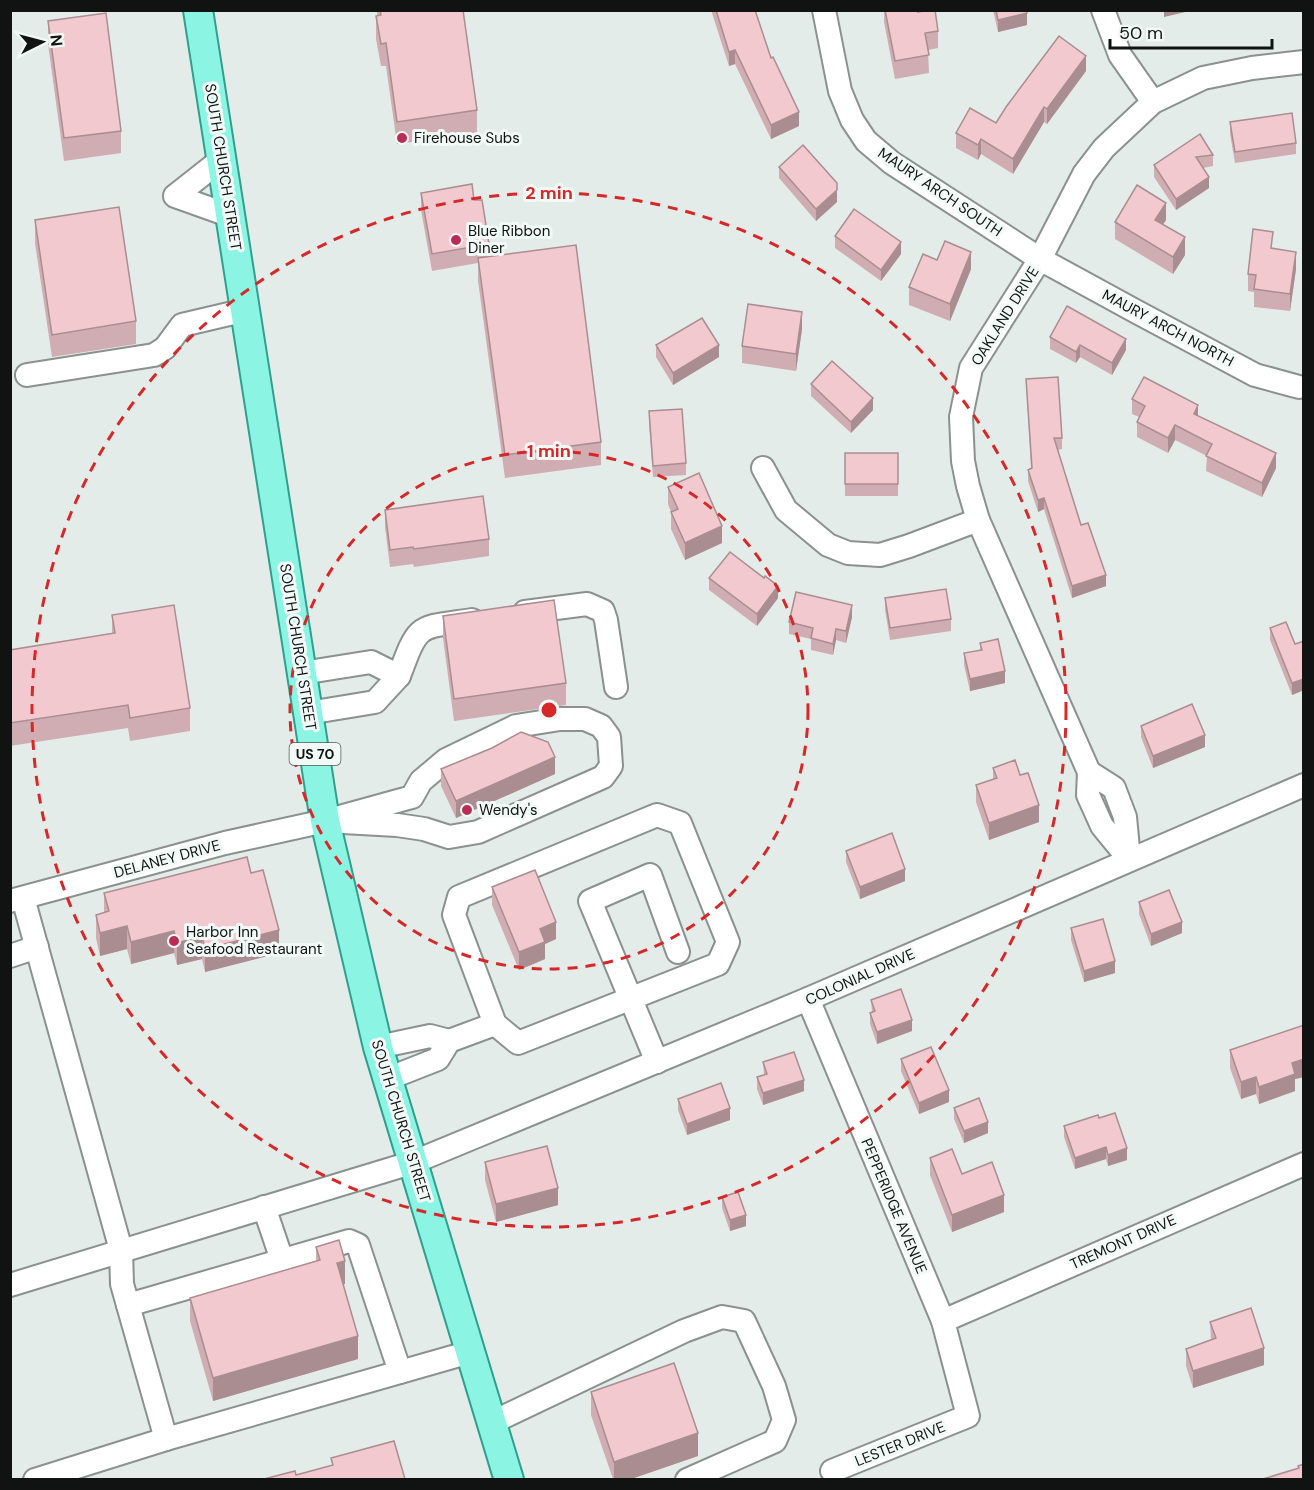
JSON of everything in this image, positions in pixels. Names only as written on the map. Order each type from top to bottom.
[{"type":"main road","name":"SOUTH CHURCH STREET","points":[[198,10],[325,821],[378,1047],[509,1479]]},
{"type":"street","name":"MAURY ARCH SOUTH","points":[[824,10],[840,91],[852,120],[866,141],[892,163],[1040,259]]},
{"type":"street","points":[[1103,10],[1120,55],[1153,102]]},
{"type":"street","name":"OAKLAND DRIVE","points":[[1129,859],[1102,826],[1097,816],[1088,795],[1089,772],[978,520],[963,461],[961,417],[971,368],[1040,259],[1084,174],[1104,148],[1153,102],[1203,78],[1252,68],[1304,62]]},
{"type":"street","points":[[222,159],[175,196],[231,216]]},
{"type":"street","name":"MAURY ARCH NORTH","points":[[1040,259],[1256,375],[1299,387]]},
{"type":"street","points":[[27,375],[154,355],[165,348],[182,326],[246,310]]},
{"type":"street","points":[[763,468],[786,510],[828,545],[848,553],[880,555],[978,520]]},
{"type":"street","points":[[308,713],[375,702],[399,676],[412,641],[427,627],[587,604],[603,611],[616,687]]},
{"type":"street","points":[[302,673],[371,662],[399,676]]},
{"type":"street","points":[[560,719],[585,719],[601,726],[609,737],[611,766],[603,777],[478,832],[449,837],[424,829],[397,825],[325,821],[412,797],[421,781],[446,760],[516,726],[560,719]]},
{"type":"street","name":"COLONIAL DRIVE","points":[[10,1285],[414,1162],[808,999],[1304,785]]},
{"type":"street","points":[[657,815],[680,823],[728,942],[718,964],[518,1043],[495,1024],[454,915],[459,897],[657,815]]},
{"type":"street","name":"DELANEY DRIVE","points":[[17,899],[225,843],[325,821]]},
{"type":"street","points":[[657,1062],[590,901],[650,875],[678,952]]},
{"type":"street","points":[[17,899],[37,948],[121,1250],[122,1284],[166,1439]]},
{"type":"street","points":[[10,956],[37,948]]},
{"type":"street","name":"PEPPERIDGE AVENUE","points":[[808,999],[943,1321],[968,1416]]},
{"type":"street","points":[[378,1047],[429,1036],[449,1041],[495,1024]]},
{"type":"street","points":[[387,1079],[438,1059],[449,1041]]},
{"type":"street","name":"TREMONT DRIVE","points":[[943,1321],[1304,1164]]},
{"type":"street","points":[[264,1207],[282,1260]]},
{"type":"street","points":[[128,1305],[349,1240],[358,1245],[400,1372]]},
{"type":"street","points":[[492,1423],[684,1330],[722,1317],[744,1321],[774,1386],[784,1420],[775,1441],[687,1479]]},
{"type":"street","points":[[36,1479],[166,1439],[470,1352]]},
{"type":"street","name":"LESTER DRIVE","points":[[832,1471],[968,1416]]},
{"type":"building","points":[[380,10],[463,10],[477,110],[397,122],[386,43],[381,44],[376,16],[381,15]]},
{"type":"building","points":[[716,10],[755,10],[771,58],[773,57],[799,112],[771,125],[735,50],[729,52]]},
{"type":"building","points":[[885,10],[918,10],[918,12],[935,10],[938,31],[925,33],[929,55],[895,61]]},
{"type":"building","points":[[996,10],[1026,10],[1027,13],[998,20]]},
{"type":"building","points":[[106,13],[121,131],[64,138],[48,21]]},
{"type":"building","points":[[1059,36],[1086,56],[1047,109],[1044,107],[1013,159],[981,139],[978,145],[956,133],[970,108],[996,123]]},
{"type":"building","points":[[1292,113],[1296,143],[1235,152],[1230,122]]},
{"type":"building","points":[[1200,134],[1213,155],[1196,157],[1209,177],[1176,199],[1154,165]]},
{"type":"building","points":[[803,145],[837,183],[837,190],[816,209],[779,167]]},
{"type":"building","name":"Blue Ribbon Diner","points":[[472,184],[474,200],[482,200],[489,244],[432,254],[421,193]]},
{"type":"building","points":[[1137,185],[1166,203],[1155,220],[1185,237],[1173,257],[1115,222]]},
{"type":"building","points":[[119,207],[136,321],[52,335],[35,220]]},
{"type":"building","points":[[854,209],[901,242],[881,270],[835,236]]},
{"type":"building","points":[[1253,229],[1273,232],[1271,248],[1296,252],[1290,294],[1254,289],[1256,275],[1248,274]]},
{"type":"building","points":[[945,241],[971,252],[950,304],[909,287],[923,254],[937,260]]},
{"type":"building","points":[[576,245],[601,442],[505,455],[478,258]]},
{"type":"building","points":[[748,304],[802,312],[796,354],[742,346]]},
{"type":"building","points":[[1067,306],[1126,339],[1112,363],[1080,345],[1076,352],[1050,337]]},
{"type":"building","points":[[702,318],[719,345],[673,373],[656,345]]},
{"type":"building","points":[[832,361],[873,398],[851,422],[811,384]]},
{"type":"building","points":[[1058,377],[1062,438],[1054,438],[1081,525],[1088,523],[1106,575],[1072,586],[1044,498],[1038,500],[1028,470],[1032,468],[1026,379]]},
{"type":"building","points":[[1144,377],[1198,405],[1194,414],[1276,453],[1262,483],[1206,456],[1212,444],[1175,425],[1168,438],[1137,422],[1145,406],[1132,399]]},
{"type":"building","points":[[682,409],[686,463],[653,466],[649,411]]},
{"type":"building","points":[[845,453],[898,453],[898,484],[845,484]]},
{"type":"building","points":[[699,473],[722,526],[685,543],[671,512],[678,509],[668,487]]},
{"type":"building","points":[[483,496],[489,539],[390,550],[385,510]]},
{"type":"building","points":[[730,552],[778,586],[757,614],[709,578]]},
{"type":"building","points":[[946,589],[951,619],[890,628],[885,598]]},
{"type":"building","points":[[796,592],[852,605],[846,631],[836,629],[833,644],[811,638],[813,628],[789,622]]},
{"type":"building","points":[[554,600],[566,683],[454,699],[443,616]]},
{"type":"building","points":[[174,605],[190,708],[130,718],[128,705],[10,723],[10,650],[115,633],[112,615]]},
{"type":"building","points":[[1286,622],[1295,644],[1304,641],[1304,679],[1292,683],[1270,628]]},
{"type":"building","points":[[998,639],[1005,671],[970,679],[964,653],[982,650],[980,643]]},
{"type":"building","points":[[1192,704],[1205,735],[1153,756],[1141,726]]},
{"type":"building","points":[[521,732],[548,742],[555,757],[456,801],[441,769],[492,748]]},
{"type":"building","points":[[1015,760],[1020,775],[1028,773],[1039,805],[989,823],[976,785],[997,778],[993,768]]},
{"type":"building","points":[[892,833],[905,869],[860,887],[846,851]]},
{"type":"building","points":[[247,857],[251,873],[263,870],[279,930],[205,949],[202,936],[177,943],[174,931],[131,942],[127,926],[100,933],[96,915],[109,911],[104,893]]},
{"type":"building","points":[[535,870],[556,922],[540,929],[545,942],[519,952],[492,887]]},
{"type":"building","points":[[1169,890],[1182,922],[1151,934],[1139,902]]},
{"type":"building","points":[[1103,919],[1115,961],[1084,971],[1071,928]]},
{"type":"building","points":[[901,989],[912,1020],[877,1032],[870,1013],[875,1011],[871,1000]]},
{"type":"building","points":[[1304,1025],[1304,1059],[1292,1063],[1295,1074],[1259,1087],[1256,1077],[1241,1082],[1230,1050]]},
{"type":"building","points":[[931,1047],[949,1090],[919,1103],[901,1059]]},
{"type":"building","points":[[794,1052],[804,1080],[763,1093],[757,1077],[767,1074],[763,1062]]},
{"type":"building","points":[[721,1083],[730,1108],[687,1124],[678,1099]]},
{"type":"building","points":[[979,1098],[988,1122],[964,1131],[954,1108]]},
{"type":"building","points":[[1115,1113],[1127,1148],[1108,1155],[1106,1147],[1075,1158],[1064,1126],[1098,1115],[1099,1118]]},
{"type":"building","points":[[547,1146],[558,1188],[496,1204],[485,1162]]},
{"type":"building","points":[[952,1149],[962,1174],[992,1162],[1004,1195],[952,1215],[930,1158]]},
{"type":"building","points":[[738,1192],[746,1215],[730,1220],[722,1197]]},
{"type":"building","points":[[339,1240],[345,1261],[337,1263],[358,1336],[213,1378],[190,1298],[320,1260],[316,1247]]},
{"type":"building","points":[[1251,1308],[1264,1348],[1193,1371],[1186,1349],[1216,1338],[1210,1322]]},
{"type":"building","points":[[674,1363],[698,1433],[614,1462],[591,1392]]},
{"type":"building","points":[[394,1441],[405,1479],[264,1479],[295,1471],[296,1475],[333,1465],[331,1458]]},
{"type":"building","points":[[1304,1464],[1304,1479],[1263,1479],[1299,1468],[1298,1466]]},
{"type":"place","name":"Firehouse Subs","points":[[402,138]]},
{"type":"place","name":"Blue Ribbon Diner","points":[[456,240]]},
{"type":"place","name":"Wendy's","points":[[467,810]]},
{"type":"place","name":"Harbor Inn Seafood Restaurant","points":[[174,941]]}]
